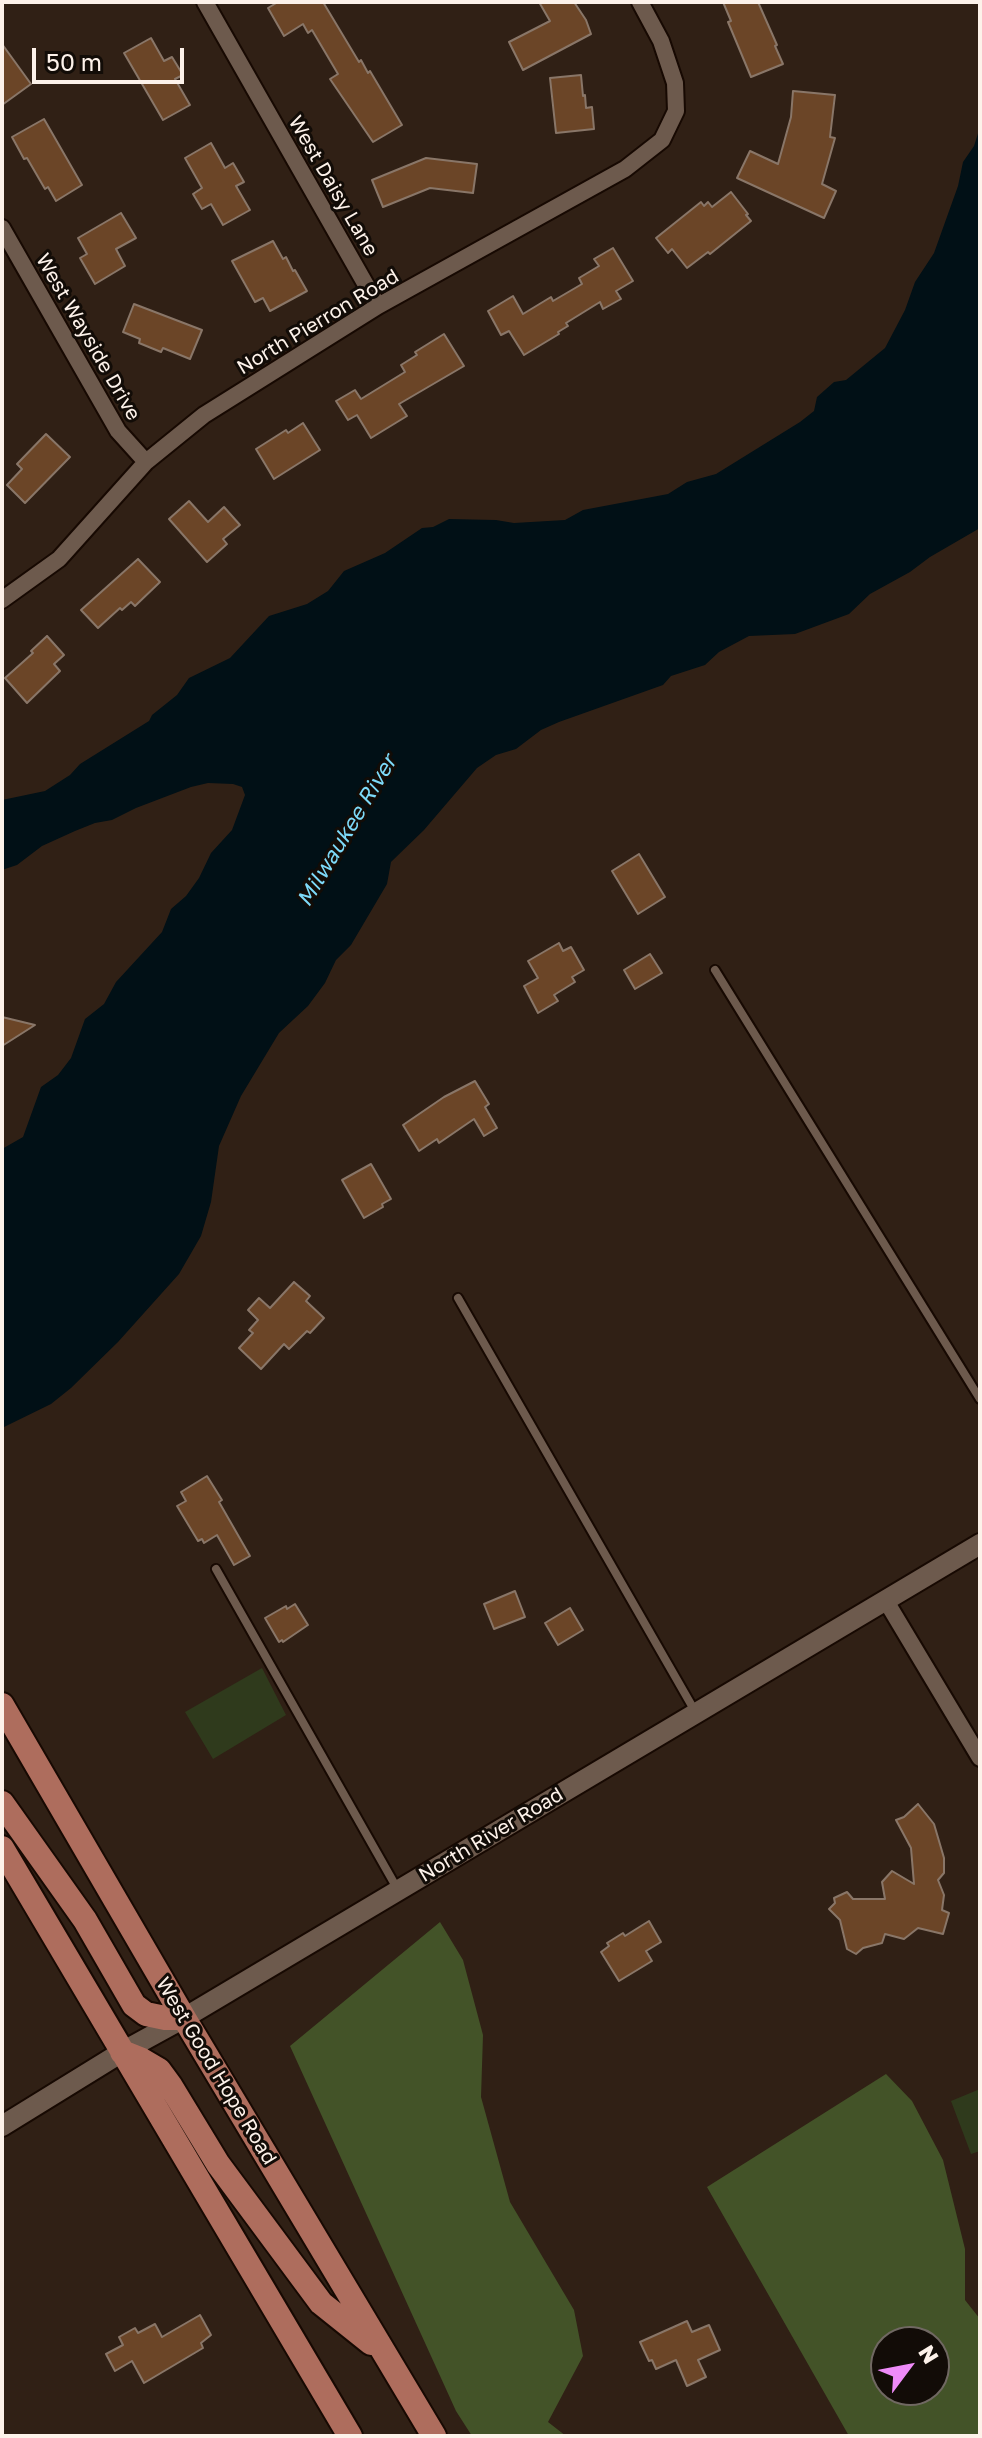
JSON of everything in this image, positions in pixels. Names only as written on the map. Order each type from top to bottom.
[{"type":"main road","name":"West Good Hope Road","points":[[2,1705],[184,2018],[434,2436]]},
{"type":"main road","points":[[2,1803],[85,1920],[134,2005],[146,2014],[184,2018]]},
{"type":"main road","points":[[2,1848],[350,2436]]},
{"type":"main road","points":[[122,2052],[159,2070],[218,2164],[321,2303],[385,2354]]},
{"type":"street","name":"West Daisy Lane","points":[[205,2],[378,306]]},
{"type":"street","name":"North Pierron Road","points":[[2,600],[59,559],[146,462],[204,415],[378,306],[625,169],[662,140],[676,111],[675,83],[661,41],[640,2]]},
{"type":"street","name":"West Wayside Drive","points":[[4,236],[118,431],[146,462]]},
{"type":"street","name":"North River Road","points":[[2,2126],[980,1544]]},
{"type":"street","points":[[886,1601],[980,1758]]},
{"type":"lane","points":[[715,970],[980,1399]]},
{"type":"lane","points":[[458,1298],[696,1713]]},
{"type":"lane","points":[[216,1569],[398,1891]]},
{"type":"green space","points":[[262,1668],[286,1715],[213,1759],[185,1712]]},
{"type":"green space","points":[[440,1922],[463,1960],[483,2035],[481,2097],[510,2202],[574,2310],[583,2356],[548,2422],[566,2436],[472,2436],[456,2411],[290,2046]]},
{"type":"green space","points":[[886,2074],[912,2101],[943,2160],[965,2249],[965,2300],[980,2319],[980,2436],[849,2436],[707,2187]]},
{"type":"green space","points":[[980,2089],[980,2151],[971,2154],[951,2101]]},
{"type":"water","name":"Milwaukee River","points":[[980,127],[980,528],[870,594],[849,614],[795,634],[749,636],[719,652],[705,665],[671,676],[663,685],[541,730],[516,749],[496,755],[477,768],[424,830],[391,862],[387,884],[351,945],[336,960],[325,983],[308,1006],[279,1033],[241,1096],[219,1146],[211,1202],[201,1236],[179,1274],[118,1342],[71,1388],[51,1404],[2,1428],[2,1149],[23,1137],[41,1087],[58,1075],[71,1058],[85,1019],[104,1004],[116,982],[162,932],[171,909],[186,896],[211,853],[232,830],[245,795],[242,787],[233,784],[208,783],[191,787],[112,820],[75,831],[42,846],[17,865],[2,870],[2,800],[45,791],[70,775],[80,764],[149,721],[177,695],[189,678],[230,658],[269,616],[307,604],[328,591],[344,571],[385,553],[422,528],[433,527],[449,519],[514,523],[565,520],[583,510],[668,494],[687,482],[716,474],[800,422],[814,411],[817,397],[834,382],[846,380],[885,348],[905,310],[915,282],[934,253],[958,186],[963,162],[974,146]]},
{"type":"building","points":[[278,2],[323,2],[402,125],[373,142],[330,79],[338,74],[312,30],[308,33],[303,24],[284,36],[268,8]]},
{"type":"building","points":[[539,2],[574,2],[591,34],[523,70],[509,42],[550,21]]},
{"type":"building","points":[[723,2],[758,2],[783,64],[751,77]]},
{"type":"building","points":[[151,38],[164,61],[172,57],[183,75],[175,79],[190,105],[163,120],[124,53]]},
{"type":"building","points":[[2,44],[31,84],[2,105]]},
{"type":"building","points":[[581,75],[586,108],[592,107],[594,129],[556,133],[550,78]]},
{"type":"building","points":[[793,91],[835,95],[830,137],[835,138],[822,184],[836,191],[824,218],[737,178],[750,151],[778,164],[791,117]]},
{"type":"building","points":[[44,119],[82,185],[56,201],[48,187],[45,189],[27,158],[24,159],[12,137]]},
{"type":"building","points":[[211,143],[225,168],[233,163],[244,182],[236,186],[250,210],[223,225],[211,204],[202,209],[193,194],[202,188],[185,158]]},
{"type":"building","points":[[426,158],[477,164],[473,193],[430,188],[383,207],[372,180]]},
{"type":"building","points":[[731,192],[751,221],[710,254],[708,252],[687,268],[672,249],[668,253],[656,238],[701,202],[704,206],[708,202],[712,207]]},
{"type":"building","points":[[121,213],[136,238],[116,249],[125,266],[95,284],[80,258],[87,254],[78,238]]},
{"type":"building","points":[[273,241],[307,291],[270,311],[263,298],[255,302],[232,261]]},
{"type":"building","points":[[613,248],[633,281],[616,291],[621,299],[603,309],[600,302],[566,323],[568,326],[559,334],[524,355],[509,331],[501,335],[488,311],[513,296],[523,314],[551,297],[553,301],[582,284],[579,278],[599,266],[594,259]]},
{"type":"building","points":[[134,304],[202,330],[190,359],[163,348],[161,352],[123,332]]},
{"type":"building","points":[[444,334],[464,366],[399,404],[407,416],[371,438],[357,415],[348,420],[336,401],[355,390],[361,399],[405,372],[401,365]]},
{"type":"building","points":[[303,423],[320,450],[274,479],[256,449]]},
{"type":"building","points":[[46,434],[70,457],[25,503],[7,485],[22,469],[17,464]]},
{"type":"building","points":[[189,501],[208,522],[224,507],[240,525],[223,539],[227,544],[207,562],[169,519]]},
{"type":"building","points":[[138,559],[160,582],[135,606],[131,602],[122,610],[120,608],[98,628],[81,610]]},
{"type":"building","points":[[47,636],[64,655],[54,664],[60,671],[27,703],[5,678]]},
{"type":"building","points":[[639,854],[665,897],[638,914],[612,871]]},
{"type":"building","points":[[559,943],[563,951],[571,947],[584,970],[572,977],[575,982],[554,995],[558,1001],[538,1013],[524,986],[538,978],[528,961]]},
{"type":"building","points":[[650,954],[662,973],[635,989],[624,970]]},
{"type":"building","points":[[2,1017],[35,1025],[2,1046]]},
{"type":"building","points":[[475,1081],[489,1104],[485,1107],[497,1128],[484,1136],[474,1119],[439,1143],[437,1139],[419,1151],[403,1125],[444,1097]]},
{"type":"building","points":[[371,1164],[391,1199],[364,1218],[342,1180]]},
{"type":"building","points":[[294,1282],[310,1296],[306,1301],[324,1318],[289,1349],[284,1344],[261,1369],[239,1348],[253,1333],[249,1330],[258,1320],[248,1310],[259,1298],[270,1308]]},
{"type":"building","points":[[207,1476],[250,1556],[234,1565],[217,1535],[204,1543],[202,1539],[198,1541],[177,1506],[186,1501],[181,1492]]},
{"type":"building","points":[[515,1591],[525,1617],[494,1629],[484,1604]]},
{"type":"building","points":[[295,1604],[308,1625],[279,1642],[265,1618]]},
{"type":"building","points":[[570,1608],[583,1630],[558,1645],[545,1623]]},
{"type":"building","points":[[918,1804],[934,1824],[944,1858],[944,1873],[938,1880],[944,1895],[942,1910],[949,1913],[943,1934],[918,1928],[904,1939],[885,1934],[882,1943],[863,1948],[856,1954],[847,1949],[840,1920],[829,1909],[835,1903],[834,1898],[847,1892],[853,1899],[885,1899],[882,1882],[892,1871],[914,1884],[911,1848],[896,1820]]},
{"type":"building","points":[[649,1921],[661,1942],[646,1951],[652,1961],[619,1981],[601,1952],[609,1946],[607,1943]]},
{"type":"building","points":[[200,2315],[211,2335],[201,2343],[203,2348],[144,2383],[132,2361],[115,2371],[106,2354],[123,2345],[119,2337],[135,2328],[138,2333],[155,2324],[162,2337]]},
{"type":"building","points":[[687,2321],[692,2332],[709,2325],[720,2350],[698,2360],[706,2377],[687,2386],[676,2360],[656,2369],[640,2342]]}]
